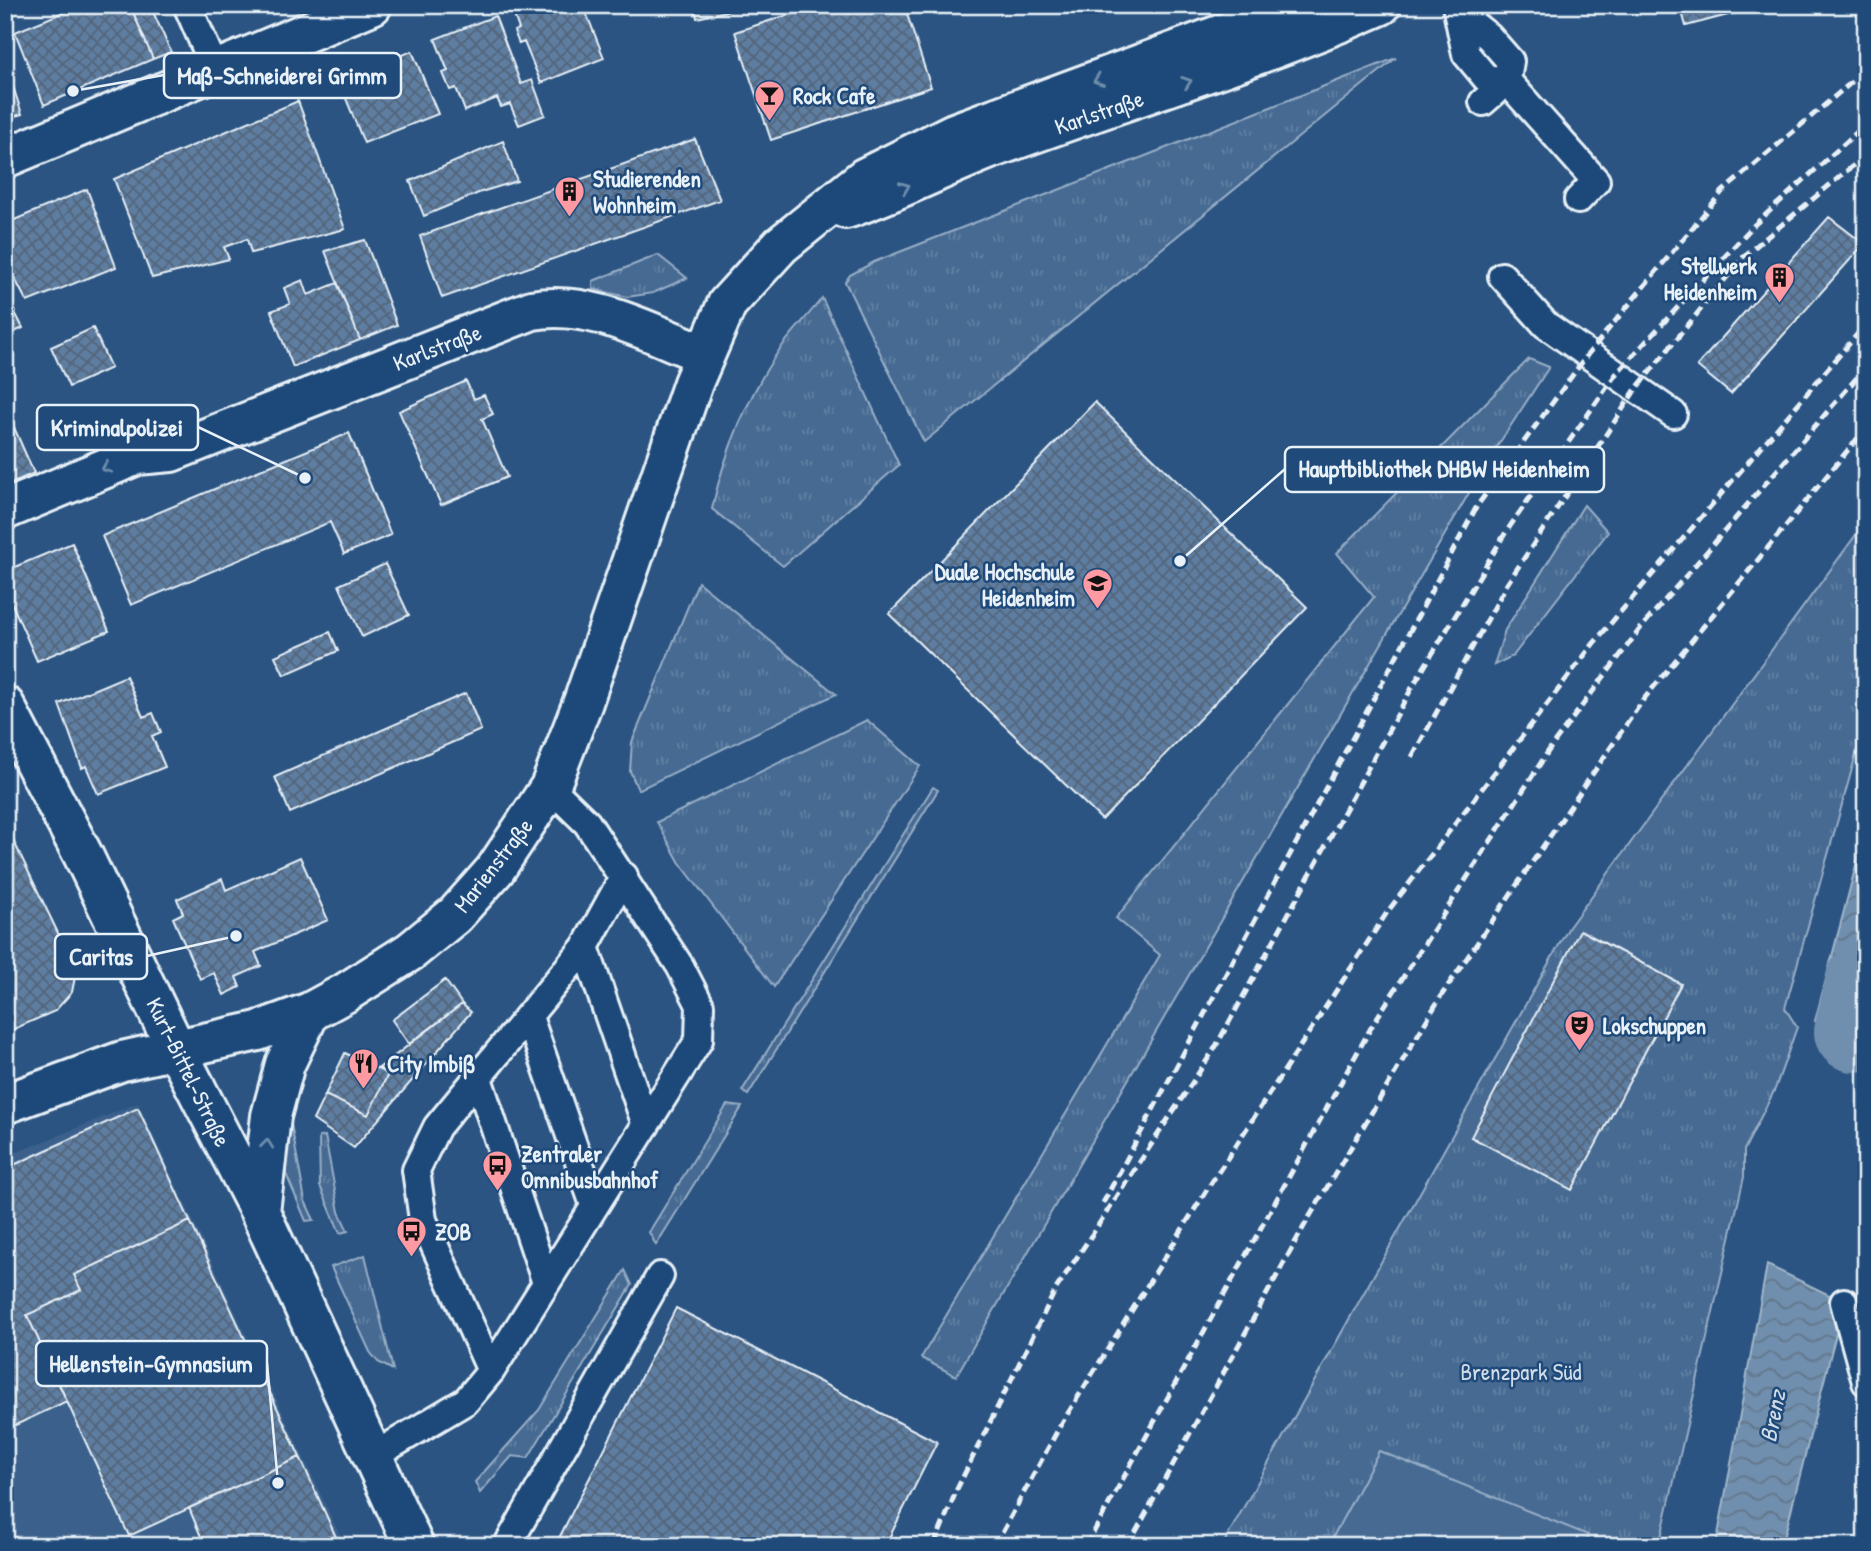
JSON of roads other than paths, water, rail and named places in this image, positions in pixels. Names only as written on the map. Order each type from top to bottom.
[{"type":"street","points":[[5,158],[372,5]]},
{"type":"street","name":"Karlstraße","points":[[5,510],[137,455],[171,452],[542,308],[569,306],[592,311],[704,354],[727,304],[743,284],[781,245],[818,218],[864,178],[954,133],[1300,5]]},
{"type":"street","name":"Karlstraße","points":[[818,218],[891,193],[993,148],[1280,49],[1381,5]]},
{"type":"street","name":"Marienstraße","points":[[5,1104],[82,1073],[258,1031],[310,1012],[411,951],[455,915],[508,852],[550,787],[583,702],[704,354]]},
{"type":"street","name":"Kurt-Bittel-Straße","points":[[5,706],[115,918],[176,1049],[260,1212],[414,1546]]},
{"type":"street","name":"Kurt-Bittel-Straße","points":[[260,1212],[271,1116],[285,1064],[310,1012]]},
{"type":"lane","points":[[187,5],[216,71]]},
{"type":"lane","points":[[1465,8],[1466,54],[1486,78],[1507,81],[1596,181],[1578,200]]},
{"type":"lane","points":[[1483,102],[1507,81]]},
{"type":"lane","points":[[1502,276],[1546,325],[1673,414]]},
{"type":"lane","points":[[374,1455],[466,1401],[491,1371],[699,1040],[700,1005],[624,876],[587,823],[550,787]]},
{"type":"lane","points":[[491,1371],[423,1220],[416,1170],[437,1127],[585,947],[624,876]]},
{"type":"lane","points":[[585,947],[646,1125]]},
{"type":"lane","points":[[528,1017],[594,1205]]},
{"type":"lane","points":[[478,1078],[546,1283]]},
{"type":"lane","points":[[507,1546],[660,1276]]},
{"type":"lane","points":[[1844,1302],[1866,1382]]},
{"type":"water","points":[[1866,827],[1866,1033],[1815,1021]]},
{"type":"water","points":[[1767,1265],[1844,1302],[1782,1546],[1716,1546]]},
{"type":"waterway","name":"Brenz","points":[[1854,1032],[1866,981]]},
{"type":"railway","points":[[1103,1203],[1477,506],[1588,354],[1722,192],[1866,70]]},
{"type":"railway","points":[[934,1546],[957,1489],[1056,1289],[1215,1048],[1414,684],[1506,532],[1616,374],[1753,226],[1866,124]]},
{"type":"railway","points":[[1412,757],[1507,584],[1636,389],[1744,256],[1866,155]]},
{"type":"railway","points":[[995,1546],[1060,1426],[1206,1191],[1388,911],[1594,643],[1866,324]]},
{"type":"railway","points":[[1086,1546],[1373,1024],[1551,747],[1640,629],[1866,367]]},
{"type":"railway","points":[[1128,1546],[1307,1221],[1441,996],[1643,700],[1866,428]]},
{"type":"place","name":"Maß-Schneiderei Grimm","points":[[73,91]]},
{"type":"place","name":"Rock Cafe","points":[[770,122]]},
{"type":"place","name":"Studierenden Wohnheim","points":[[570,218]]},
{"type":"place","name":"Stellwerk Heidenheim","points":[[1780,305]]},
{"type":"place","name":"Kriminalpolizei","points":[[305,478]]},
{"type":"place","name":"Hauptbibliothek DHBW Heidenheim","points":[[1180,561]]},
{"type":"place","name":"Duale Hochschule Heidenheim","points":[[1098,611]]},
{"type":"place","name":"Caritas","points":[[236,936]]},
{"type":"place","name":"Lokschuppen","points":[[1580,1052]]},
{"type":"place","name":"City Imbiß","points":[[364,1090]]},
{"type":"place","name":"Zentraler Omnibusbahnhof","points":[[498,1193]]},
{"type":"place","name":"ZOB","points":[[412,1258]]},
{"type":"place","name":"Hellenstein-Gymnasium","points":[[278,1483]]},
{"type":"park label","name":"Brenzpark Süd","points":[[1521,1371]]}]
